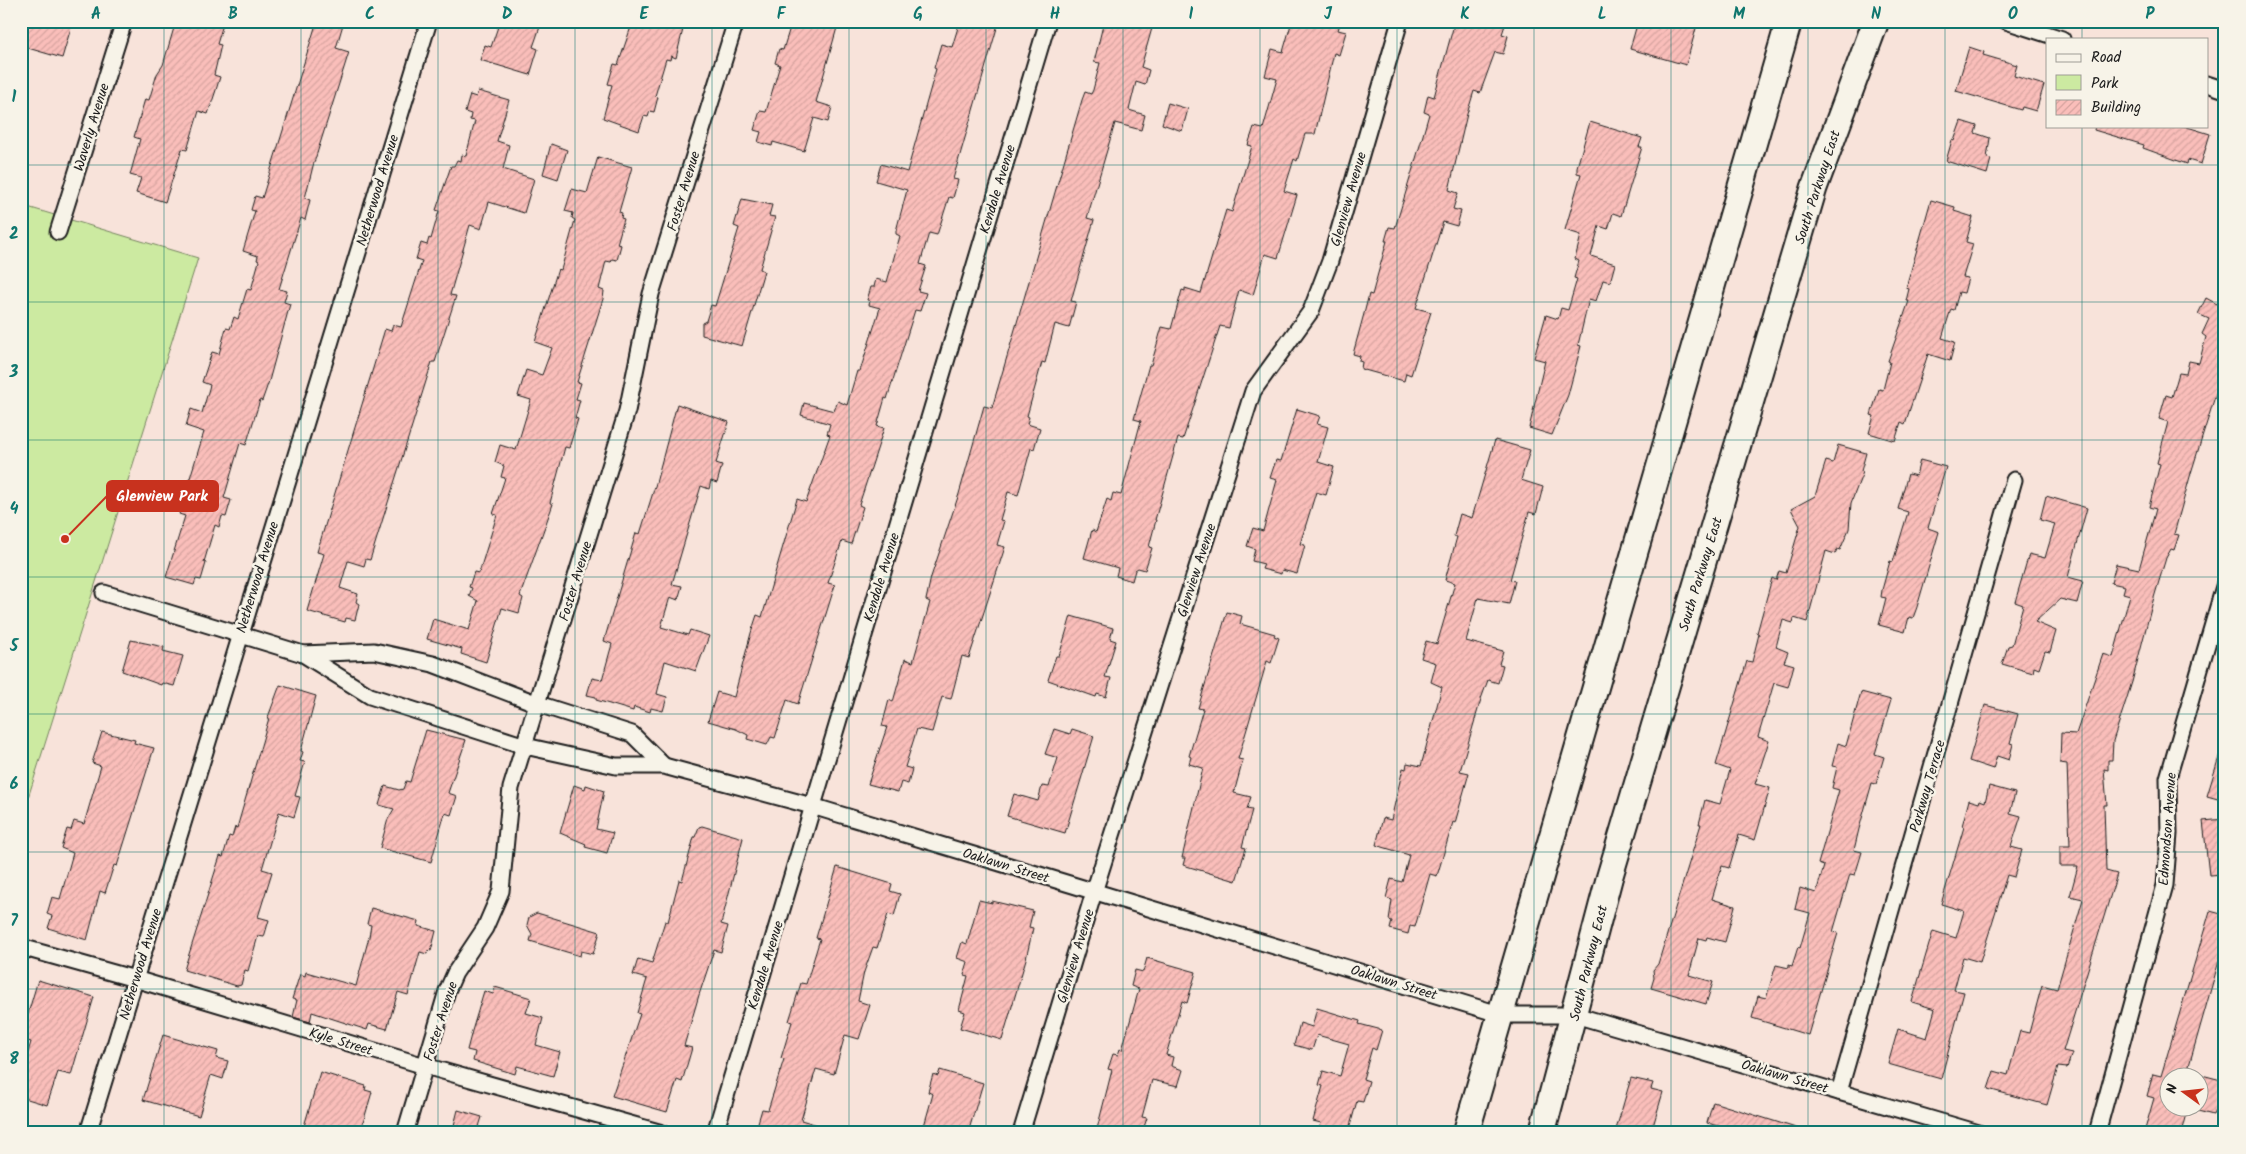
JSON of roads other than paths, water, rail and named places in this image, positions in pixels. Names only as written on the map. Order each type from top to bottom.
[{"type":"main road","points":[[1466,1133],[1502,1015],[1789,21]]},
{"type":"main road","name":"South Parkway East","points":[[1542,1133],[1575,1015],[1609,879],[1814,188],[1876,21]]},
{"type":"street","name":"Waverly Avenue","points":[[58,232],[124,21]]},
{"type":"street","name":"Netherwood Avenue","points":[[88,1133],[239,634],[429,21]]},
{"type":"street","name":"Foster Avenue","points":[[405,1133],[447,992],[456,973],[485,928],[501,891],[511,788],[627,411],[651,294],[736,21]]},
{"type":"street","name":"Kendale Avenue","points":[[715,1133],[1048,21]]},
{"type":"street","name":"Glenview Avenue","points":[[1021,1133],[1094,892],[1253,391],[1311,311],[1330,261],[1400,21]]},
{"type":"street","points":[[2006,21],[2059,38]]},
{"type":"street","points":[[2208,84],[2225,90]]},
{"type":"street","name":"Parkway Terrace","points":[[1839,1092],[2014,480]]},
{"type":"street","name":"Edmondson Avenue","points":[[2097,1133],[2165,885],[2169,834],[2168,778],[2225,583]]},
{"type":"street","points":[[104,593],[303,654],[370,696],[525,746],[616,766],[664,766]]},
{"type":"street","points":[[303,654],[374,651],[433,664],[538,704],[632,734],[664,766]]},
{"type":"street","name":"Oaklawn Street","points":[[664,766],[812,806],[1502,1015],[1575,1015],[1979,1133]]},
{"type":"street","name":"Kyle Street","points":[[21,947],[135,979],[425,1066],[662,1133]]},
{"type":"place","name":"Glenview Park","points":[[65,539]]}]
